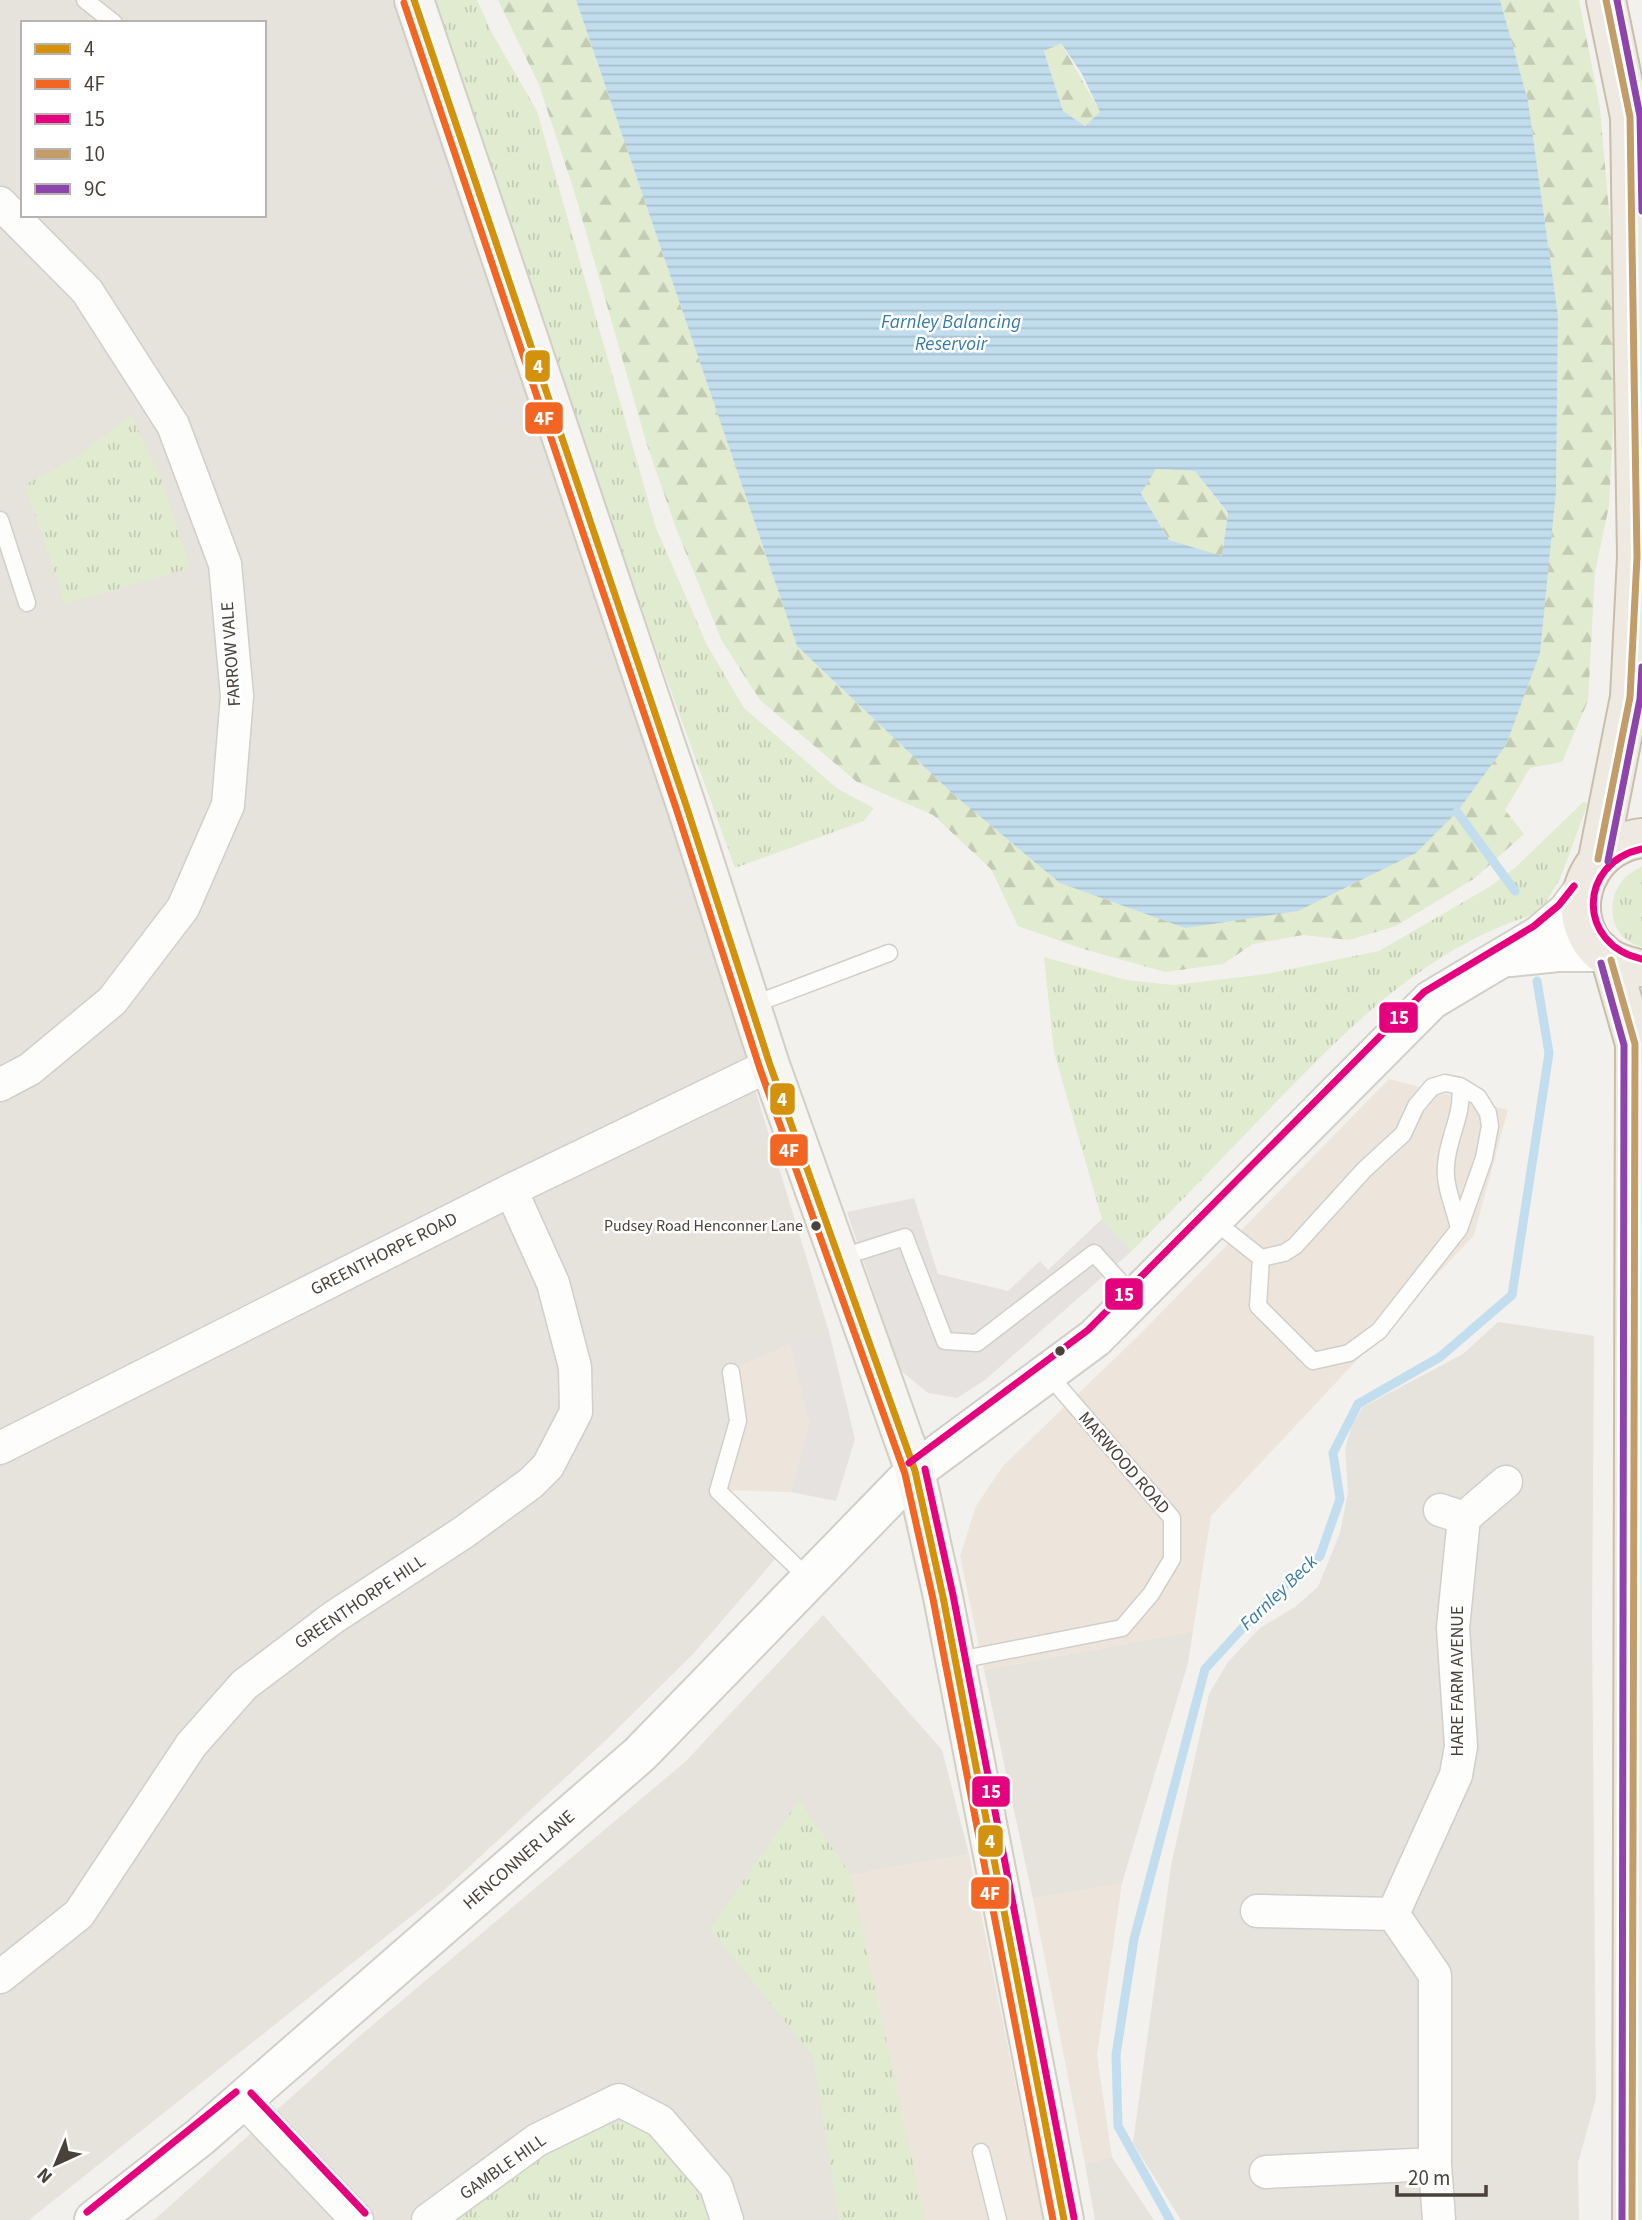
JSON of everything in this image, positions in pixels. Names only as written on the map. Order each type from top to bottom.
[{"type":"highway","points":[[1606,0],[1630,117],[1637,557],[1630,697],[1598,859],[1582,892],[1580,906],[1589,935],[1618,961],[1635,1044],[1632,2220]]},
{"type":"highway","points":[[1598,859],[1617,844],[1642,838]]},
{"type":"main road","points":[[414,0],[770,1065],[915,1471],[1064,2220]]},
{"type":"street","name":"FARROW VALE","points":[[0,203],[87,291],[173,425],[225,564],[237,696],[228,805],[183,908],[112,1001],[30,1069],[0,1085]]},
{"type":"street","name":"HENCONNER LANE","points":[[94,2220],[243,2100],[640,1754],[915,1471],[1095,1338],[1431,1000],[1540,935],[1567,912],[1582,892]]},
{"type":"street","points":[[1501,958],[1558,952],[1618,961]]},
{"type":"street","name":"GREENTHORPE ROAD","points":[[0,1448],[511,1190],[770,1065]]},
{"type":"street","name":"GREENTHORPE HILL","points":[[1,1973],[79,1914],[191,1745],[244,1685],[334,1617],[464,1532],[531,1483],[548,1466],[576,1412],[575,1367],[553,1283],[511,1190]]},
{"type":"street","name":"HARE FARM AVENUE","points":[[1393,1914],[1451,1787],[1461,1746],[1453,1628],[1452,1514],[1506,1482]]},
{"type":"street","points":[[1257,1911],[1393,1914],[1435,1975],[1435,2164],[1439,2220]]},
{"type":"street","points":[[243,2100],[357,2220]]},
{"type":"street","name":"GAMBLE HILL","points":[[428,2220],[537,2140],[619,2100],[660,2121],[716,2186],[727,2220]]},
{"type":"street","points":[[1266,2172],[1435,2164]]},
{"type":"lane","points":[[85,0],[111,21]]},
{"type":"lane","points":[[0,520],[27,603]]},
{"type":"lane","points":[[752,1005],[890,953]]},
{"type":"lane","points":[[1445,1083],[1460,1086],[1478,1097],[1488,1113],[1490,1126],[1484,1158],[1459,1229],[1379,1331],[1349,1353],[1313,1361],[1258,1306],[1257,1283],[1261,1258],[1284,1253],[1296,1246],[1364,1170],[1403,1134],[1422,1095],[1432,1087],[1445,1083]]},
{"type":"lane","points":[[1459,1229],[1446,1172],[1462,1104],[1460,1086]]},
{"type":"lane","points":[[1213,1220],[1261,1258]]},
{"type":"lane","points":[[839,1258],[905,1237],[945,1340],[977,1343],[1094,1253],[1135,1298]]},
{"type":"lane","points":[[731,1372],[738,1421],[718,1491],[810,1580]]},
{"type":"lane","name":"MARWOOD ROAD","points":[[954,1661],[1122,1628],[1151,1594],[1172,1559],[1172,1518],[1048,1374]]},
{"type":"lane","points":[[981,2152],[998,2220]]},
{"type":"shaded area","points":[[0,0],[393,0],[671,813],[829,1332],[790,1344],[736,1421],[717,1490],[776,1558],[694,1653],[605,1741],[443,1891],[29,2220],[0,2220]]},
{"type":"shaded area","points":[[1389,1079],[1508,1110],[1474,1235],[1211,1516],[1193,1631],[984,1670],[960,1556],[976,1506],[1003,1466],[1139,1335]]},
{"type":"shaded area","points":[[914,1198],[938,1274],[1008,1291],[1040,1261],[1048,1270],[1102,1219],[1132,1251],[985,1380],[957,1398],[928,1393],[900,1370],[847,1212]]},
{"type":"shaded area","points":[[1498,1322],[1594,1336],[1592,1626],[1596,2098],[1578,2163],[1579,2220],[1181,2220],[1133,2143],[1171,1866],[1209,1694],[1228,1662],[1260,1628],[1295,1607],[1318,1587],[1340,1533],[1348,1492],[1345,1449],[1352,1425],[1363,1407],[1463,1354]]},
{"type":"shaded area","points":[[829,1332],[855,1439],[836,1501],[791,1492],[809,1423],[790,1344]]},
{"type":"shaded area","points":[[790,1344],[809,1423],[791,1492],[717,1490],[736,1421],[728,1371]]},
{"type":"shaded area","points":[[823,1615],[942,1750],[969,1854],[851,1875],[925,2220],[154,2220],[355,2040],[685,1762]]},
{"type":"shaded area","points":[[1193,1631],[1188,1663],[1122,1883],[1033,1899],[984,1670]]},
{"type":"shaded area","points":[[969,1854],[1043,2220],[925,2220],[851,1875]]},
{"type":"shaded area","points":[[1122,1883],[1097,2055],[1112,2157],[1085,2164],[1033,1899]]},
{"type":"shaded area","points":[[1112,2157],[1154,2220],[1095,2220],[1085,2164]]},
{"type":"green space","points":[[431,0],[477,0],[492,33],[537,111],[656,528],[707,645],[744,708],[838,789],[874,808],[864,821],[735,868],[611,525]]},
{"type":"green space","points":[[498,0],[576,0],[797,646],[953,794],[1556,491],[1558,316],[1528,101],[1500,0],[1579,0],[1600,108],[1613,257],[1615,390],[1609,506],[1595,572],[1588,701],[1562,762],[1530,768],[1505,810],[1524,834],[1475,878],[1396,926],[1349,940],[1303,935],[1253,944],[1223,964],[1165,972],[1080,948],[1018,926],[991,869],[933,815],[857,782],[760,700],[722,641],[677,531],[647,445],[575,194],[539,85]]},
{"type":"green space","points":[[1061,43],[1100,112],[1085,126],[1063,111],[1044,50]]},
{"type":"green space","points":[[131,415],[161,478],[190,568],[65,604],[25,485],[79,455]]},
{"type":"green space","points":[[1156,469],[1195,471],[1228,514],[1222,557],[1169,540],[1141,492]]},
{"type":"green space","points":[[1583,802],[1588,803],[1560,879],[1539,913],[1497,928],[1458,948],[1421,971],[1386,998],[1320,1058],[1132,1251],[1102,1219],[1054,1052],[1044,957],[1126,980],[1174,985],[1266,974],[1379,951],[1489,887],[1516,867]]},
{"type":"green space","points":[[1642,867],[1642,947],[1628,941],[1619,932],[1612,908],[1620,883]]},
{"type":"green space","points":[[799,1800],[851,1875],[925,2220],[839,2220],[813,2056],[710,1929]]},
{"type":"green space","points":[[626,2122],[658,2140],[679,2161],[710,2220],[456,2220],[460,2212],[576,2132]]},
{"type":"water","name":"Farnley Balancing Reservoir","points":[[576,0],[1500,0],[1528,101],[1558,316],[1556,491],[1540,653],[1506,745],[1457,812],[1416,853],[1298,911],[1185,928],[1060,883],[953,794],[797,646]],"holes":[[[1061,43],[1082,74],[1100,112],[1085,126],[1063,111],[1044,51]],[[1156,469],[1195,471],[1228,513],[1222,556],[1169,540],[1141,493]]]},
{"type":"waterway","name":"Farnley Beck","points":[[1457,812],[1515,891]]},
{"type":"waterway","name":"Farnley Beck","points":[[1170,2220],[1118,2126],[1116,2055],[1134,1939],[1205,1669],[1269,1599],[1320,1556],[1340,1499],[1333,1453],[1358,1404],[1440,1357],[1512,1295],[1549,1053],[1537,981]]},
{"type":"transit line","name":"4","points":[[414,0],[686,805],[770,1065],[915,1471],[943,1597],[1064,2220]]},
{"type":"transit line","name":"10","points":[[1598,859],[1630,697],[1637,557],[1630,117],[1606,0]]},
{"type":"transit line","name":"9C","points":[[1617,0],[1640,116],[1642,211]]},
{"type":"transit line","name":"4F","points":[[404,3],[676,808],[760,1069],[905,1474],[933,1599],[1053,2220]]},
{"type":"transit line","name":"9C","points":[[1608,861],[1640,699],[1642,667]]},
{"type":"transit line","name":"15","points":[[1642,849],[1621,857],[1605,870],[1596,886],[1593,904],[1596,922],[1605,938],[1621,951],[1642,959]]},
{"type":"transit line","name":"15","points":[[909,1463],[1088,1330],[1424,992],[1534,926],[1559,905],[1574,886]]},
{"type":"transit line","name":"10","points":[[1611,960],[1635,1044],[1632,2220]]},
{"type":"transit line","name":"9C","points":[[1601,963],[1624,1045],[1622,2220]]},
{"type":"transit line","name":"15","points":[[925,1469],[953,1595],[1074,2218]]},
{"type":"transit line","name":"15","points":[[87,2212],[236,2092]]},
{"type":"transit line","name":"15","points":[[251,2093],[365,2213]]},
{"type":"place","name":"Pudsey Road Henconner Lane","points":[[816,1226]]}]
